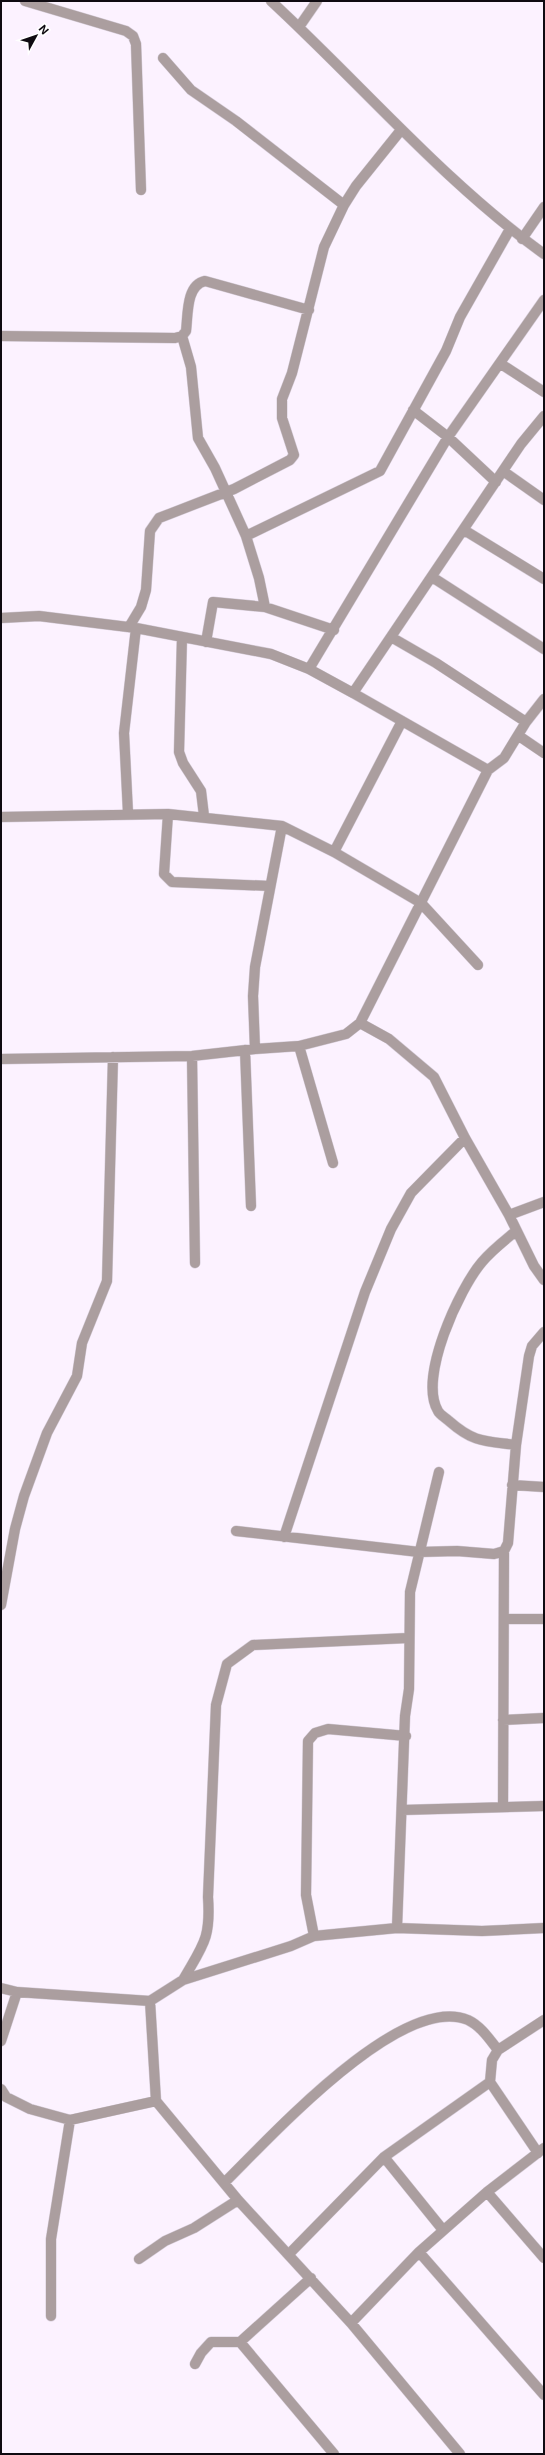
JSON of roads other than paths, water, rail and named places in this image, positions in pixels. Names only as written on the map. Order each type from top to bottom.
[{"type":"street","points":[[25,1],[126,31],[133,36],[136,44],[141,190]]},
{"type":"street","points":[[271,1],[299,27],[401,130],[510,229],[544,254]]},
{"type":"street","points":[[299,27],[317,1]]},
{"type":"street","points":[[163,58],[191,90],[236,121],[344,205]]},
{"type":"street","points":[[128,814],[124,733],[133,627],[146,590],[150,531],[154,523],[165,515],[226,492],[290,460],[294,455],[282,418],[282,399],[292,373],[309,310],[314,280],[324,247],[344,205],[356,186],[401,130]]},
{"type":"street","points":[[522,239],[544,207]]},
{"type":"street","points":[[246,536],[380,471],[446,351],[460,317],[510,229]]},
{"type":"street","points":[[1,336],[175,338],[182,336],[186,331],[192,288],[198,283],[204,281],[309,310]]},
{"type":"street","points":[[309,669],[334,630],[448,437],[501,364],[544,300]]},
{"type":"street","points":[[182,336],[191,367],[198,438],[226,492],[246,536],[259,578],[265,607]]},
{"type":"street","points":[[501,364],[544,392]]},
{"type":"street","points":[[413,410],[448,437],[496,482]]},
{"type":"street","points":[[353,693],[503,472],[520,444],[544,416]]},
{"type":"street","points":[[503,472],[544,500]]},
{"type":"street","points":[[464,530],[544,579]]},
{"type":"street","points":[[432,577],[544,649]]},
{"type":"street","points":[[206,642],[214,602],[265,607],[334,630]]},
{"type":"street","points":[[1,618],[39,616],[133,627],[271,654],[309,669],[488,770]]},
{"type":"street","points":[[182,637],[179,752],[183,764],[200,791],[204,816]]},
{"type":"street","points":[[391,637],[441,666],[526,722]]},
{"type":"street","points":[[1,1059],[192,1056],[299,1046],[346,1034],[360,1022],[488,770],[498,764],[519,736],[526,722],[544,699]]},
{"type":"street","points":[[334,852],[402,721]]},
{"type":"street","points":[[519,736],[544,753]]},
{"type":"street","points":[[168,814],[164,874],[167,879],[172,882],[270,886]]},
{"type":"street","points":[[1,817],[168,814],[204,816],[282,826],[334,852],[421,903],[478,966]]},
{"type":"street","points":[[250,1206],[250,1050],[255,967],[282,826]]},
{"type":"street","points":[[360,1022],[389,1038],[434,1077],[465,1138],[509,1215],[534,1266],[544,1280]]},
{"type":"street","points":[[299,1046],[332,1164]]},
{"type":"street","points":[[192,1056],[195,1263]]},
{"type":"street","points":[[1,1605],[24,1496],[47,1433],[77,1376],[82,1343],[107,1281],[113,1057]]},
{"type":"street","points":[[284,1537],[365,1292],[391,1229],[411,1193],[465,1138]]},
{"type":"street","points":[[509,1215],[544,1202]]},
{"type":"street","points":[[516,1231],[482,1262],[468,1283],[442,1337],[431,1390],[438,1412],[464,1435],[473,1439],[516,1445]]},
{"type":"street","points":[[503,1807],[504,1551],[508,1543],[516,1445],[532,1346],[544,1332]]},
{"type":"street","points":[[397,1928],[406,1736],[405,1716],[409,1689],[408,1638],[410,1592],[439,1472]]},
{"type":"street","points":[[512,1486],[544,1487]]},
{"type":"street","points":[[236,1532],[419,1552],[457,1551],[494,1554],[504,1551]]},
{"type":"street","points":[[504,1619],[544,1619]]},
{"type":"street","points":[[183,1980],[206,1941],[210,1920],[208,1897],[216,1705],[227,1664],[253,1645],[408,1638]]},
{"type":"street","points":[[503,1720],[544,1718]]},
{"type":"street","points":[[314,1936],[306,1895],[308,1741],[315,1734],[328,1730],[406,1736]]},
{"type":"street","points":[[402,1810],[544,1806]]},
{"type":"street","points":[[1,1988],[17,1992],[150,2001],[183,1980],[291,1946],[314,1936],[397,1928],[482,1931],[544,1928]]},
{"type":"street","points":[[1,2041],[17,1992]]},
{"type":"street","points":[[150,2001],[156,2101],[238,2200],[351,2323],[460,2454]]},
{"type":"street","points":[[224,2182],[318,2092],[364,2053],[403,2029],[432,2019],[467,2020],[479,2028],[498,2050]]},
{"type":"street","points":[[351,2323],[419,2252],[443,2230],[487,2192],[541,2151],[490,2082],[492,2060],[498,2050],[544,2020]]},
{"type":"street","points":[[289,2254],[384,2157],[490,2082]]},
{"type":"street","points":[[1,2089],[6,2097],[30,2109],[70,2120],[156,2101]]},
{"type":"street","points":[[51,2316],[52,2239],[70,2120]]},
{"type":"street","points":[[384,2157],[443,2230]]},
{"type":"street","points":[[487,2192],[544,2258]]},
{"type":"street","points":[[139,2259],[165,2241],[194,2228],[238,2200]]},
{"type":"street","points":[[419,2252],[544,2395]]},
{"type":"street","points":[[195,2364],[201,2353],[211,2342],[240,2342],[311,2278]]},
{"type":"street","points":[[240,2342],[334,2454]]}]
